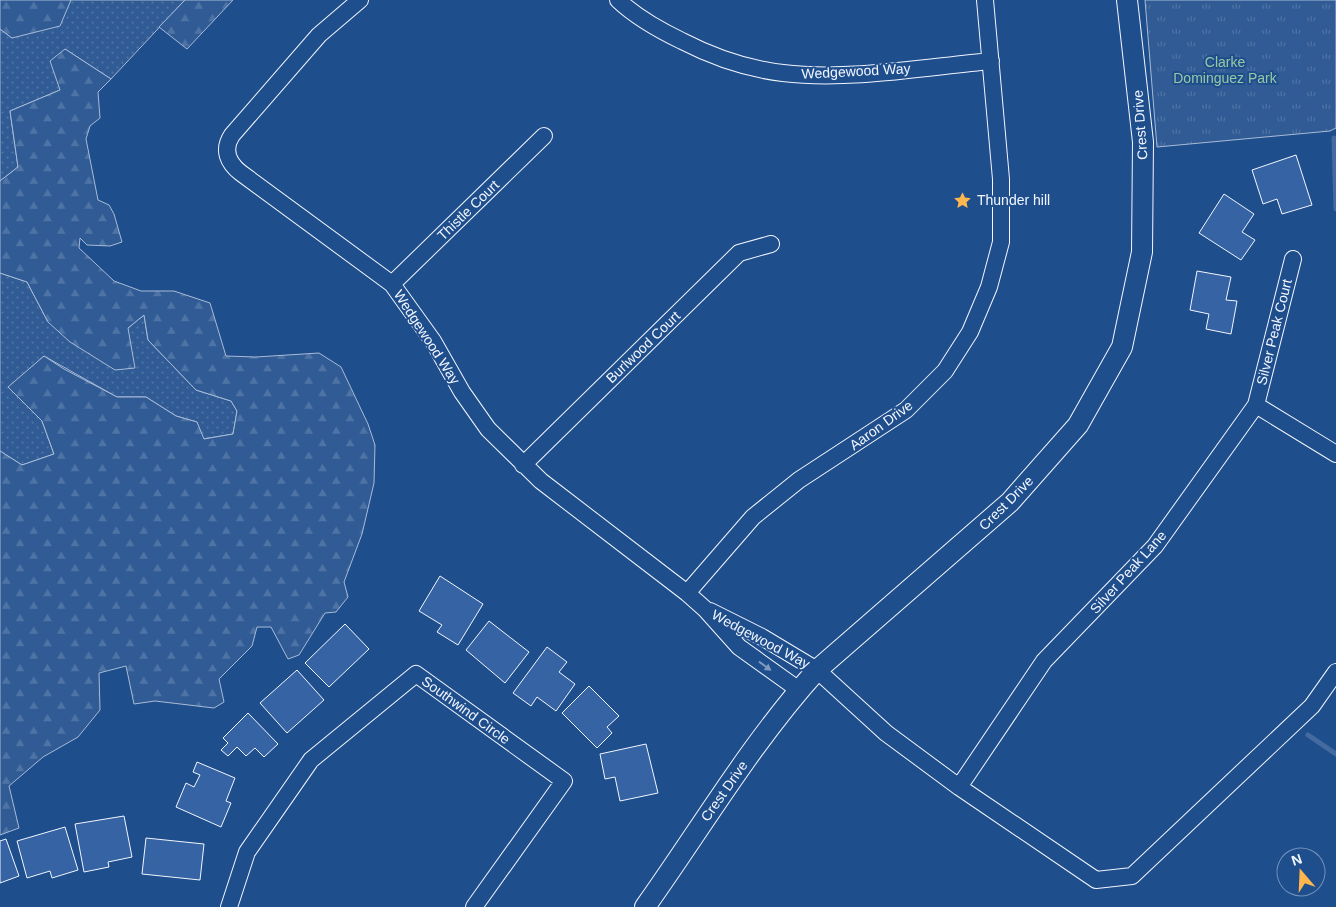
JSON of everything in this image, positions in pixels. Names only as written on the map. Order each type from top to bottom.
[{"type":"street","name":"Wedgewood Way","points":[[360,0],[319,35],[232,135],[226,152],[236,169],[392,284],[433,341],[462,392],[488,429],[540,481],[687,593],[705,609],[740,647],[799,690]]},
{"type":"street","name":"Wedgewood Way","points":[[618,0],[642,19],[696,48],[753,68],[784,73],[818,75],[992,61]]},
{"type":"street","name":"Aaron Drive","points":[[687,593],[753,517],[799,480],[906,410],[945,371],[970,332],[989,287],[1001,242],[1001,179],[992,61],[985,0]]},
{"type":"street","name":"Crest Drive","points":[[645,907],[730,780],[799,690],[817,670],[1010,502],[1078,425],[1122,347],[1142,252],[1143,142],[1128,0]]},
{"type":"street","name":"Thistle Court","points":[[392,284],[544,136]]},
{"type":"street","name":"Burlwood Court","points":[[523,465],[739,252],[771,244]]},
{"type":"street","name":"Silver Peak Court","points":[[1256,405],[1293,259]]},
{"type":"street","points":[[1256,405],[1336,454]]},
{"type":"street","name":"Silver Peak Lane","points":[[959,787],[1044,661],[1154,546],[1256,405]]},
{"type":"street","name":"Wedgewood Way","points":[[705,609],[752,631],[817,670]]},
{"type":"street","points":[[740,647],[752,631]]},
{"type":"street","points":[[817,670],[886,733],[959,787],[1096,880],[1132,876],[1312,706],[1336,672]]},
{"type":"street","name":"Southwind Circle","points":[[229,907],[247,852],[311,760],[416,674],[564,781],[474,907]]},
{"type":"green space","points":[[0,0],[71,0],[60,26],[12,38],[0,29]]},
{"type":"green space","points":[[71,0],[185,0],[111,79],[65,49],[60,90],[10,111],[18,167],[0,181],[0,29],[12,38]]},
{"type":"green space","points":[[185,0],[233,0],[187,49],[159,27]]},
{"type":"green space","name":"Clarke Dominguez Park","points":[[1145,0],[1336,0],[1336,128],[1330,131],[1157,147]]},
{"type":"green space","points":[[65,49],[111,79],[98,92],[100,118],[90,126],[86,139],[98,200],[109,205],[114,214],[122,242],[110,246],[87,245],[80,238],[79,248],[114,281],[141,291],[174,291],[210,303],[226,356],[256,357],[319,353],[341,367],[368,424],[375,445],[374,483],[362,534],[344,582],[348,597],[336,612],[325,613],[299,655],[288,659],[271,627],[257,627],[252,646],[219,679],[224,702],[214,708],[155,701],[134,704],[126,666],[99,673],[100,710],[78,737],[43,757],[9,786],[19,828],[0,835],[0,451],[22,465],[54,454],[42,421],[8,387],[44,356],[64,369],[117,397],[146,397],[176,416],[197,422],[204,439],[233,434],[237,411],[231,401],[196,390],[148,340],[144,315],[128,328],[135,368],[115,370],[70,342],[48,322],[27,282],[0,273],[0,181],[18,167],[10,111],[60,90],[50,61]]},
{"type":"green space","points":[[0,273],[27,282],[48,322],[128,328],[144,315],[148,340],[196,390],[231,401],[237,411],[233,434],[203,439],[197,422],[176,416],[146,397],[117,397],[44,356],[9,387],[42,421],[54,454],[22,465],[0,451]]},
{"type":"building","points":[[1296,155],[1312,205],[1282,214],[1277,199],[1263,204],[1252,170]]},
{"type":"building","points":[[1224,194],[1254,214],[1242,232],[1255,240],[1241,260],[1199,233]]},
{"type":"building","points":[[1197,271],[1231,277],[1226,300],[1237,301],[1231,334],[1206,329],[1209,314],[1190,310]]},
{"type":"building","points":[[440,576],[483,604],[458,645],[437,632],[442,625],[419,611]]},
{"type":"building","points":[[489,621],[529,652],[505,683],[466,650]]},
{"type":"building","points":[[345,624],[369,649],[329,687],[305,663]]},
{"type":"building","points":[[547,647],[567,662],[559,672],[575,684],[556,711],[537,697],[531,706],[513,693]]},
{"type":"building","points":[[297,670],[324,700],[287,733],[260,703]]},
{"type":"building","points":[[589,686],[619,716],[607,727],[612,733],[597,748],[562,713]]},
{"type":"building","points":[[248,713],[278,744],[264,757],[255,748],[246,756],[237,747],[228,756],[221,750],[228,743],[223,738]]},
{"type":"building","points":[[646,744],[658,793],[620,801],[615,777],[605,779],[600,754]]},
{"type":"building","points":[[197,762],[235,778],[226,801],[231,803],[221,827],[176,807],[186,783],[194,787],[200,775],[193,772]]},
{"type":"building","points":[[124,816],[132,857],[108,862],[109,867],[84,872],[75,824]]},
{"type":"building","points":[[65,827],[78,870],[52,878],[50,871],[27,878],[17,841]]},
{"type":"building","points":[[146,838],[204,844],[200,880],[142,874]]},
{"type":"building","points":[[6,839],[19,876],[0,883],[0,841]]},
{"type":"waterway","points":[[1334,138],[1336,209]]},
{"type":"waterway","points":[[1308,735],[1336,754]]},
{"type":"place","name":"Thunder hill","points":[[963,200]]}]
